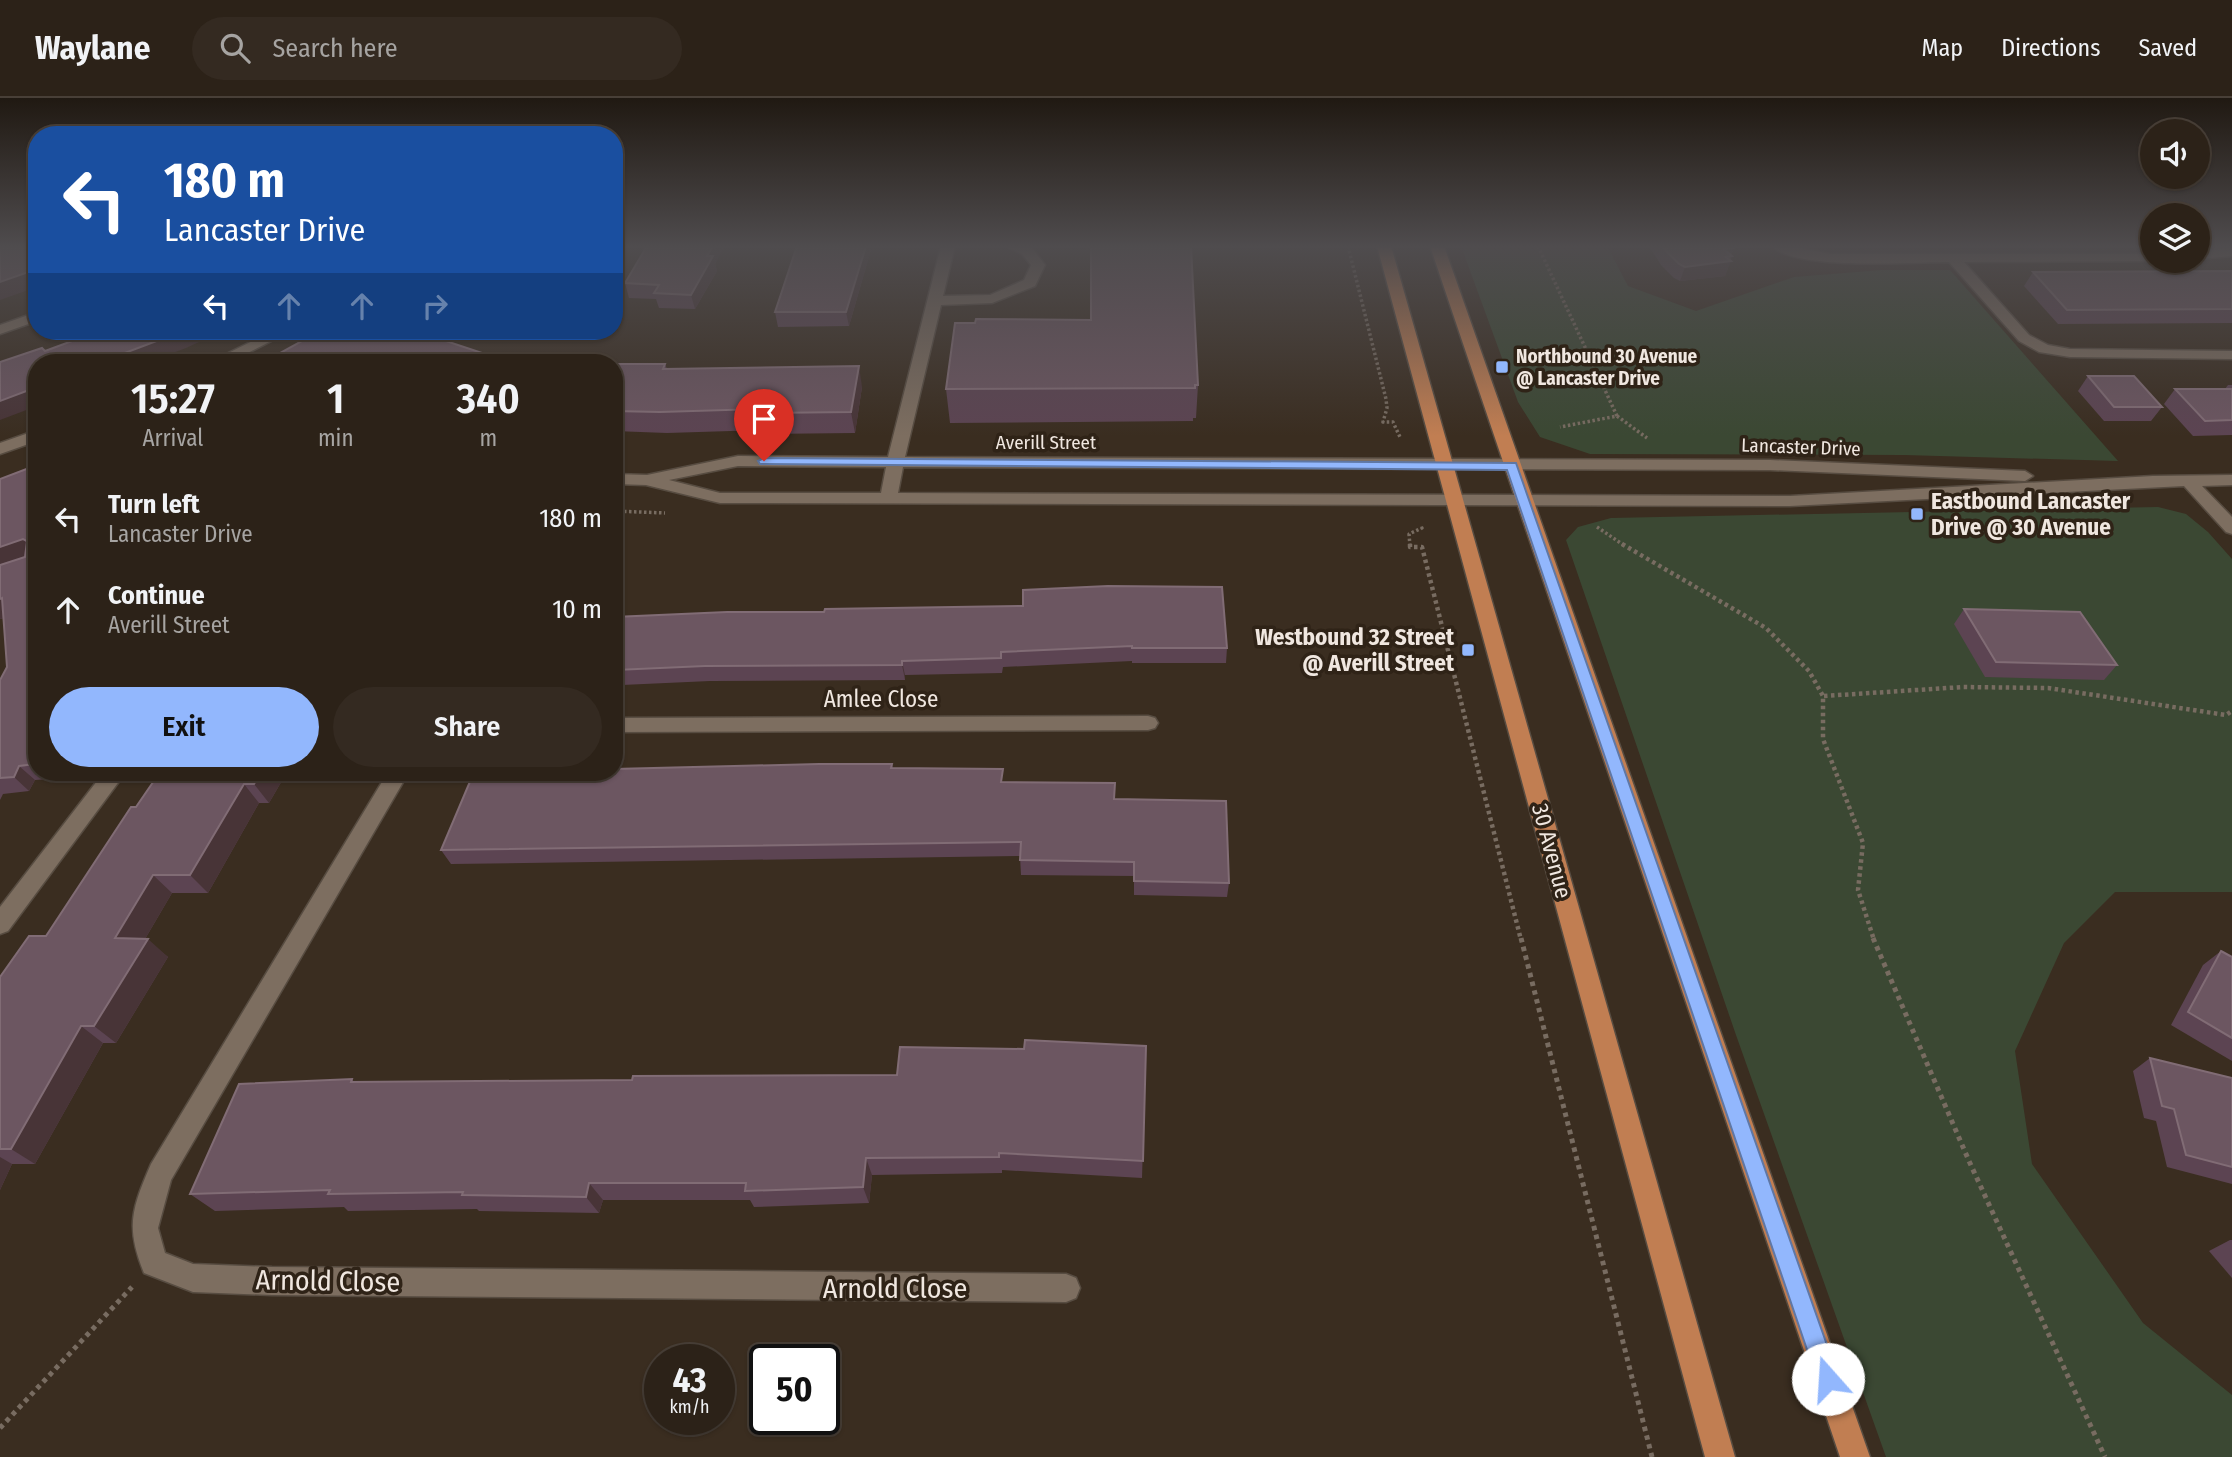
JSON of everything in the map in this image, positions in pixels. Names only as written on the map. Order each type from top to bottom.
[{"type":"main road","name":"30 Avenue","points":[[1402,309],[1720,1457]]},
{"type":"main road","points":[[1459,309],[1855,1457]]},
{"type":"street","points":[[889,499],[895,462],[933,309]]},
{"type":"street","points":[[1999,309],[2024,338],[2044,349],[2070,353],[2232,355]]},
{"type":"street","points":[[0,330],[28,319]]},
{"type":"street","points":[[235,354],[265,340]]},
{"type":"street","points":[[0,449],[28,438]]},
{"type":"street","name":"Averill Street","points":[[646,480],[738,461],[1447,466]]},
{"type":"street","name":"Lancaster Drive","points":[[1447,466],[1770,465],[2153,481]]},
{"type":"street","name":"Averill Street","points":[[623,479],[646,480],[720,498],[1454,500]]},
{"type":"street","points":[[2188,480],[2232,528]]},
{"type":"street","name":"Lancaster Drive","points":[[1454,500],[1790,500],[2153,481],[2232,480]]},
{"type":"street","name":"Amlee Close","points":[[623,725],[1149,723]]},
{"type":"street","points":[[0,924],[9,900],[108,781]]},
{"type":"street","points":[[154,1263],[144,1228],[150,1197],[160,1173],[394,781]]},
{"type":"street","name":"Arnold Close","points":[[154,1263],[193,1278],[272,1281],[1066,1288]]},
{"type":"path","points":[[1364,309],[1386,399],[1387,408],[1382,422],[1393,422],[1397,436],[1404,441]]},
{"type":"path","points":[[1567,309],[1617,416],[1648,438]]},
{"type":"path","points":[[1560,427],[1617,416]]},
{"type":"path","points":[[1416,525],[1422,528],[1409,534],[1410,547],[1422,547],[1652,1457]]},
{"type":"path","points":[[1596,526],[1639,556],[1766,628],[1809,671],[1823,696],[1823,739],[1863,843],[1858,890],[1870,930],[1969,1161],[2105,1457]]},
{"type":"path","points":[[1823,696],[1963,687],[2048,688],[2226,715],[2232,719]]},
{"type":"path","points":[[2226,715],[2232,711]]},
{"type":"path","points":[[0,1428],[154,1263]]},
{"type":"green space","points":[[1484,309],[1985,309],[2118,461],[1904,455],[1590,454],[1540,437],[1518,402]]},
{"type":"green space","points":[[2158,507],[2186,514],[2208,532],[2232,559],[2232,892],[2115,892],[2064,943],[2015,1051],[2032,1164],[2143,1323],[2232,1395],[2232,1457],[1886,1457],[1736,1035],[1566,540],[1578,527],[1611,518]]},
{"type":"building","points":[[776,309],[847,309],[846,312],[775,312]]},
{"type":"building","points":[[1091,309],[1194,309],[1198,385],[1195,385],[1195,388],[946,389],[955,323],[975,323],[976,319],[1091,320]]},
{"type":"building","points":[[75,340],[159,340],[122,354],[28,354],[28,390],[0,401],[0,362],[42,348],[45,351]]},
{"type":"building","points":[[304,340],[443,340],[485,354],[283,354],[280,353]]},
{"type":"building","points":[[623,364],[665,364],[663,369],[859,366],[851,412],[758,413],[759,409],[623,411]]},
{"type":"building","points":[[2088,376],[2134,376],[2162,407],[2114,407]]},
{"type":"building","points":[[2175,389],[2232,389],[2232,420],[2205,421]]},
{"type":"building","points":[[28,468],[28,765],[19,766],[14,777],[0,778],[0,680],[7,667],[2,598],[0,599],[0,565],[25,557],[27,541],[23,539],[0,547],[0,479]]},
{"type":"building","points":[[1108,586],[1222,587],[1227,648],[1132,646],[1001,652],[1001,658],[902,661],[902,665],[705,666],[623,670],[623,617],[727,612],[824,612],[825,609],[1023,606],[1023,590]]},
{"type":"building","points":[[1964,609],[2080,612],[2117,665],[1996,662]]},
{"type":"building","points":[[892,764],[891,768],[1003,769],[1001,782],[1115,783],[1114,799],[1226,801],[1229,883],[1134,881],[1134,862],[1020,860],[1021,842],[441,850],[470,781],[623,781],[623,769]]},
{"type":"building","points":[[154,781],[256,781],[254,784],[244,784],[190,875],[153,875],[115,938],[148,939],[94,1026],[81,1026],[11,1149],[0,1149],[0,977],[29,936],[46,936],[131,807],[136,807]]},
{"type":"building","points":[[2221,951],[2232,957],[2232,1038],[2188,1012]]},
{"type":"building","points":[[1025,1040],[1146,1046],[1143,1161],[999,1153],[999,1157],[866,1158],[863,1187],[745,1191],[746,1183],[589,1183],[586,1197],[462,1195],[463,1192],[328,1194],[330,1190],[190,1194],[239,1084],[352,1079],[351,1082],[632,1080],[633,1076],[897,1075],[900,1047],[1024,1049]]},
{"type":"building","points":[[2150,1058],[2232,1078],[2232,1167],[2186,1155],[2174,1109],[2162,1106]]},
{"type":"place","name":"Northbound 30 Avenue @ Lancaster Drive","points":[[1502,367]]},
{"type":"place","name":"Eastbound Lancaster Drive @ 30 Avenue","points":[[1917,514]]},
{"type":"place","name":"Westbound 32 Street @ Averill Street","points":[[1468,650]]},
{"type":"route","points":[[764,461],[1512,466],[1828,1379]]}]
